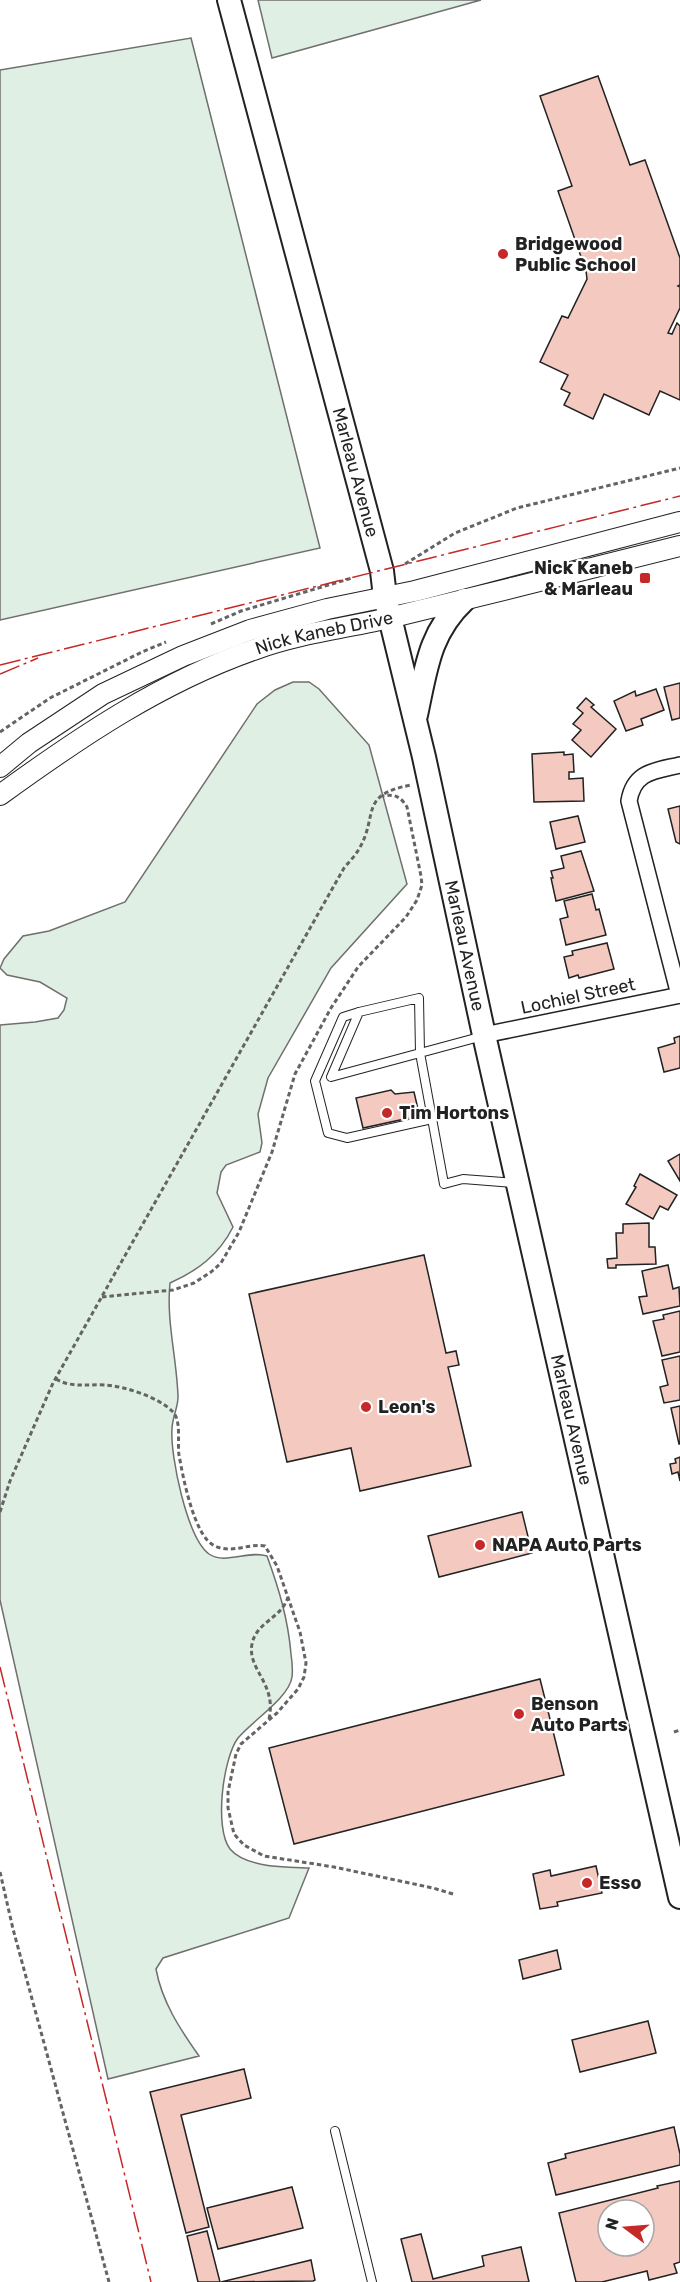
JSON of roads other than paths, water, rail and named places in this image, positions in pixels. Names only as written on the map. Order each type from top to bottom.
[{"type":"main road","name":"Marleau Avenue","points":[[229,0],[382,571],[388,607],[429,781],[484,1035],[680,1897]]},
{"type":"main road","points":[[415,719],[428,660],[439,629],[448,615],[464,600]]},
{"type":"street","name":"Nick Kaneb Drive","points":[[0,795],[66,747],[143,698],[256,649],[325,630],[388,607],[416,591],[680,522]]},
{"type":"street","name":"Nick Kaneb Drive","points":[[0,767],[29,743],[104,694],[183,656],[250,630],[327,609],[388,607],[464,600],[680,546]]},
{"type":"street","points":[[680,765],[650,772],[638,778],[631,789],[629,801],[680,995]]},
{"type":"street","name":"Lochiel Street","points":[[484,1035],[680,995]]},
{"type":"lane","points":[[432,1119],[347,1138],[328,1133],[315,1081],[343,1017],[419,998],[420,1053],[444,1184],[463,1179],[519,1184]]},
{"type":"lane","points":[[359,1012],[331,1077],[484,1035]]},
{"type":"lane","points":[[335,2131],[372,2282]]},
{"type":"place","name":"Bridgewood Public School","points":[[503,254]]},
{"type":"place","name":"Nick Kaneb & Marleau","points":[[645,578]]},
{"type":"place","name":"Tim Hortons","points":[[387,1113]]},
{"type":"place","name":"Leon's","points":[[366,1407]]},
{"type":"place","name":"NAPA Auto Parts","points":[[480,1545]]},
{"type":"place","name":"Benson Auto Parts","points":[[519,1714]]},
{"type":"place","name":"Esso","points":[[587,1883]]}]
